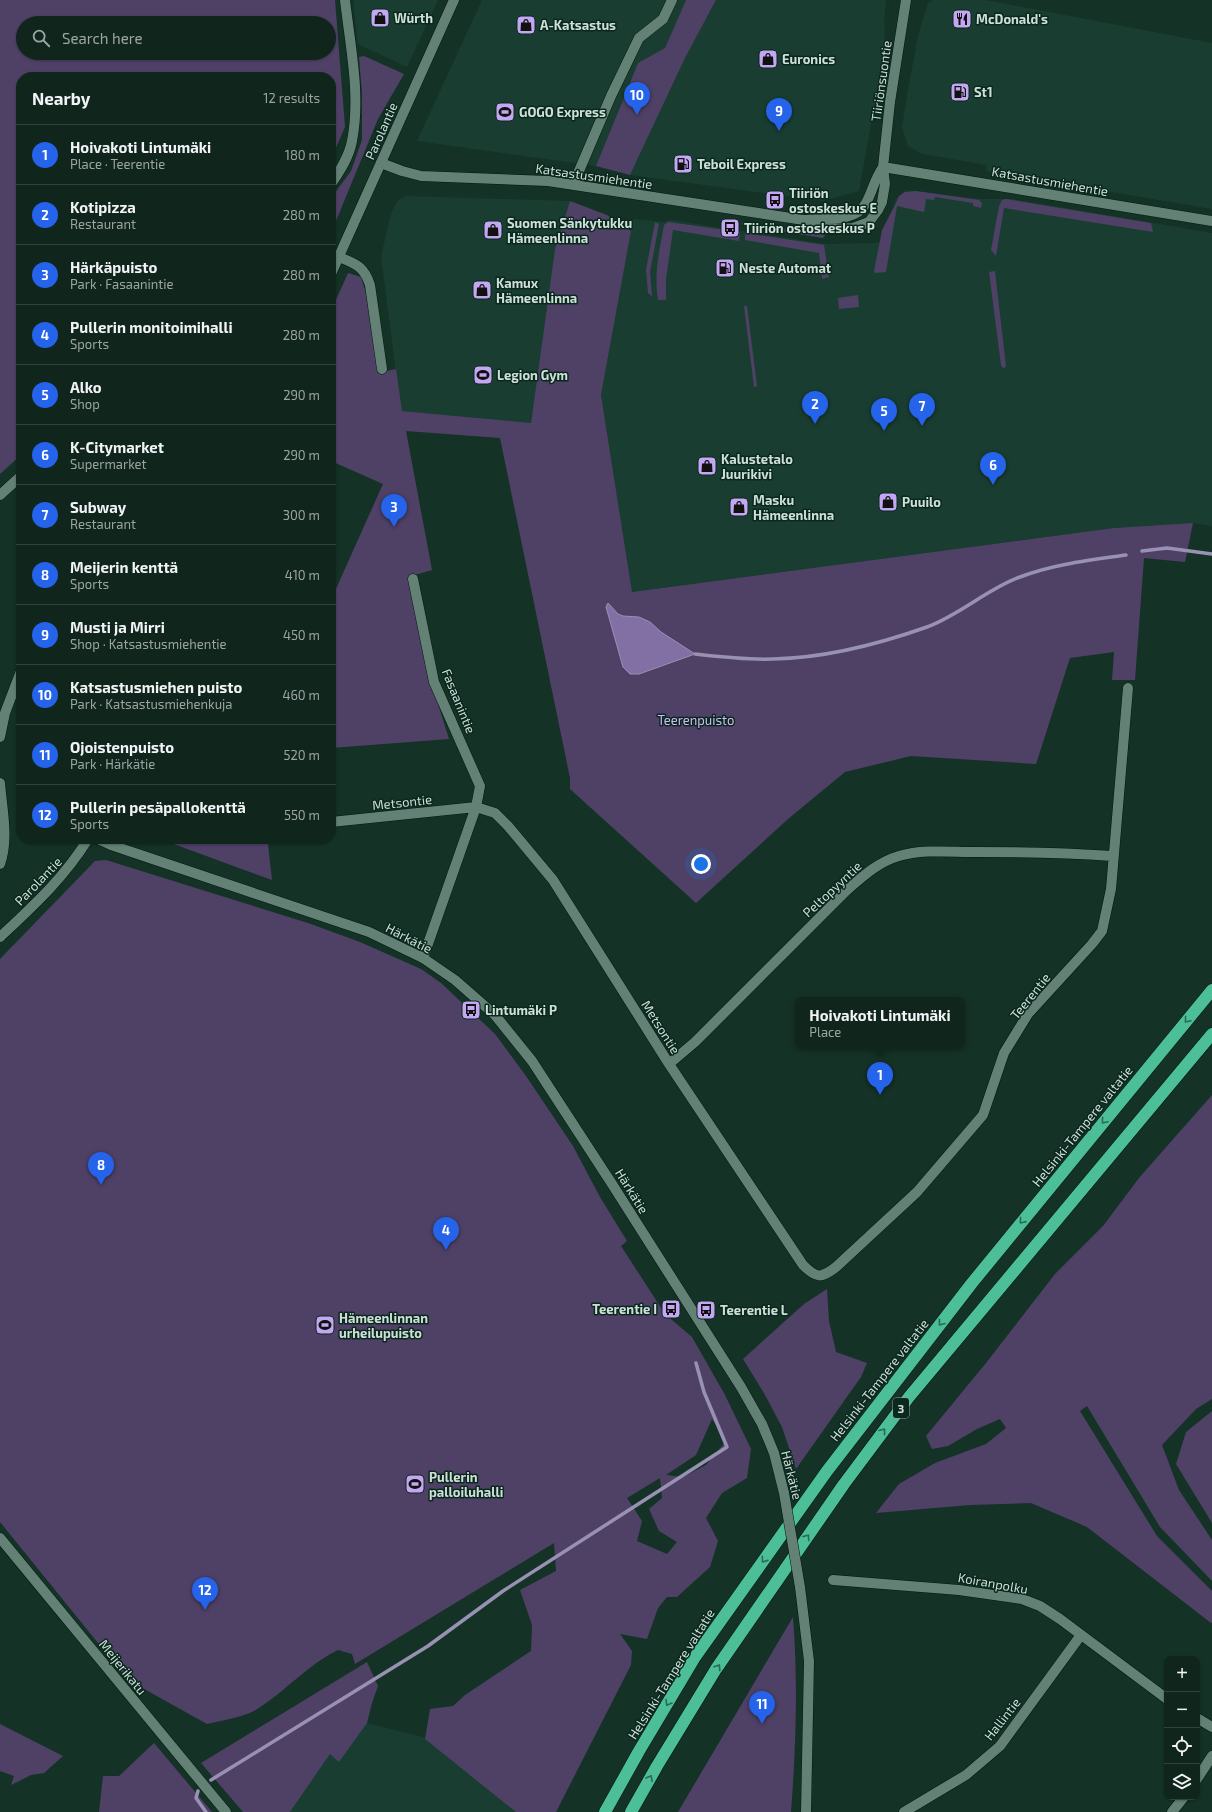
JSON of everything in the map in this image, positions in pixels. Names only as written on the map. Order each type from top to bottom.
[{"type":"highway","name":"Helsinki-Tampere valtatie","points":[[605,1812],[639,1751],[696,1657],[827,1471],[972,1283],[1212,990]]},
{"type":"highway","name":"3","points":[[631,1812],[716,1669],[844,1484],[909,1397],[1212,1034]]},
{"type":"street","points":[[336,176],[347,157],[352,141],[354,88],[345,0]]},
{"type":"street","name":"Parolantie","points":[[336,263],[454,0]]},
{"type":"street","points":[[573,185],[611,96],[639,38],[663,19],[672,0]]},
{"type":"street","name":"Tiiriönsuontie","points":[[883,167],[890,102],[906,0]]},
{"type":"street","name":"Katsastusmiehentie","points":[[381,163],[402,172],[421,176],[548,181],[804,220],[830,229],[854,228],[868,222],[878,210],[882,202],[885,184],[883,167]]},
{"type":"street","name":"Katsastusmiehentie","points":[[804,220],[838,218],[852,215],[861,210],[867,201],[875,179],[883,167]]},
{"type":"street","name":"Katsastusmiehentie","points":[[883,167],[1212,221]]},
{"type":"street","points":[[339,257],[360,266],[366,274],[370,284],[382,369]]},
{"type":"street","points":[[0,495],[16,481]]},
{"type":"street","name":"Fasaanintie","points":[[413,579],[434,682],[480,786],[476,807]]},
{"type":"street","points":[[0,737],[5,713],[16,684]]},
{"type":"street","name":"Teerentie","points":[[812,1274],[820,1275],[828,1273],[836,1267],[917,1192],[984,1115],[1004,1054],[1028,1014],[1102,931],[1110,896],[1112,856],[1128,688]]},
{"type":"street","points":[[0,783],[4,839],[4,853],[0,864]]},
{"type":"street","points":[[423,958],[476,807]]},
{"type":"street","name":"Metsontie","points":[[336,821],[476,807],[495,813],[508,826],[553,880],[669,1064],[803,1265],[812,1274]]},
{"type":"street","name":"Parolantie","points":[[0,937],[35,904],[75,861],[85,844]]},
{"type":"street","name":"Härkätie","points":[[109,844],[369,932],[423,958],[455,980],[495,1015],[532,1061],[741,1387],[762,1424],[774,1453],[784,1494],[800,1587],[809,1661],[806,1812]]},
{"type":"street","name":"Peltopyyntie","points":[[669,1064],[695,1042],[846,891],[866,873],[881,863],[899,856],[940,852],[1059,852],[1112,856]]},
{"type":"street","name":"Meijerikatu","points":[[0,1538],[226,1812]]},
{"type":"street","name":"Koiranpolku","points":[[833,1580],[959,1590],[1022,1599],[1040,1606],[1082,1635],[1164,1697]]},
{"type":"street","name":"Hallintie","points":[[904,1812],[966,1775],[1000,1746],[1082,1635]]},
{"type":"street","points":[[1200,1720],[1212,1727]]},
{"type":"street","points":[[1200,1774],[1212,1756]]},
{"type":"street","points":[[1172,1812],[1182,1800]]},
{"type":"shaded area","points":[[353,0],[438,0],[407,67],[358,44]]},
{"type":"shaded area","points":[[482,0],[686,0],[665,48],[638,63],[596,166],[417,141]]},
{"type":"shaded area","points":[[716,0],[886,0],[884,19],[885,46],[859,191],[823,201],[630,175],[685,58]]},
{"type":"shaded area","points":[[933,0],[985,0],[1212,43],[1212,209],[986,171],[987,165],[922,154],[908,146],[902,127],[908,90],[918,36],[928,3]]},
{"type":"shaded area","points":[[906,190],[979,199],[1011,199],[1212,233],[1212,526],[1193,523],[1114,528],[632,592],[601,395],[633,219],[664,222],[671,220],[826,244],[873,243],[882,242],[896,199]]},
{"type":"shaded area","points":[[406,196],[570,201],[555,249],[531,423],[401,411],[381,256],[391,214],[397,201]]},
{"type":"shaded area","points":[[608,603],[618,614],[623,616],[639,617],[650,622],[661,632],[695,654],[639,674],[630,674],[623,667],[606,607]]},
{"type":"shaded area","points":[[367,1723],[426,1738],[518,1812],[290,1812],[331,1753],[339,1761]]},
{"type":"green space","points":[[0,0],[335,0],[345,127],[336,148],[336,72],[16,72],[16,460],[0,474]]},
{"type":"green space","points":[[686,0],[716,0],[685,58],[630,175],[596,166],[638,63],[665,48]]},
{"type":"green space","points":[[364,56],[404,74],[378,119],[336,221],[336,191],[351,171],[362,140],[362,93],[359,57]]},
{"type":"green space","points":[[916,191],[979,200],[982,203],[981,208],[973,206],[973,203],[935,197],[934,200],[926,199],[924,212],[897,206],[886,272],[875,273],[874,271],[882,230],[899,196],[905,192]]},
{"type":"green space","points":[[1006,199],[1151,223],[1153,232],[1004,208],[996,256],[991,250],[999,206],[1002,200]]},
{"type":"green space","name":"Teerenpuisto","points":[[570,201],[607,215],[631,231],[601,395],[632,592],[1114,528],[1193,523],[1185,562],[1144,558],[1135,680],[1112,680],[1114,652],[1070,658],[1036,764],[911,756],[845,772],[788,819],[696,903],[570,789],[570,778],[500,438],[406,431],[432,570],[411,576],[433,688],[449,739],[336,748],[336,589],[383,484],[336,463],[336,300],[348,273],[361,277],[366,293],[378,373],[396,369],[402,411],[531,423],[555,249]]},
{"type":"green space","points":[[655,222],[659,224],[650,272],[652,296],[648,293],[646,270]]},
{"type":"green space","points":[[668,222],[740,232],[739,241],[673,230],[666,279],[666,300],[658,300],[658,262],[664,225]]},
{"type":"green space","points":[[742,222],[825,235],[823,238],[742,225]]},
{"type":"green space","points":[[745,233],[824,245],[829,277],[822,279],[819,253],[745,240]]},
{"type":"green space","points":[[995,271],[1006,367],[1003,368],[1001,365],[989,272]]},
{"type":"green space","points":[[858,295],[859,307],[839,309],[838,298]]},
{"type":"green space","points":[[744,306],[747,306],[757,386],[754,387]]},
{"type":"green space","points":[[174,844],[269,844],[272,880]]},
{"type":"green space","name":"Hämeenlinnan urheilupuisto","points":[[106,860],[308,923],[360,942],[421,969],[441,983],[495,1034],[526,1076],[573,1146],[600,1197],[627,1241],[621,1246],[665,1314],[692,1337],[725,1395],[751,1449],[747,1478],[722,1493],[706,1518],[718,1541],[710,1567],[677,1597],[667,1597],[658,1608],[647,1639],[620,1634],[632,1651],[631,1665],[556,1812],[516,1812],[425,1739],[430,1709],[453,1706],[465,1695],[531,1651],[532,1625],[520,1590],[556,1571],[554,1543],[355,1664],[352,1654],[338,1650],[316,1663],[254,1711],[237,1717],[207,1724],[128,1680],[0,1522],[0,959],[95,861]],"holes":[[[712,1419],[726,1441],[706,1465],[683,1477],[666,1475],[696,1455]],[[660,1478],[662,1498],[649,1509],[659,1531],[677,1542],[667,1554],[637,1541],[642,1521],[627,1498]]]},
{"type":"green space","points":[[1212,1095],[1212,1399],[1196,1409],[1162,1445],[1179,1490],[1212,1540],[1212,1581],[1160,1527],[1087,1406],[1080,1411],[1157,1536],[1212,1591],[1212,1622],[1211,1623],[1087,1527],[1031,1503],[970,1505],[876,1513],[899,1484],[935,1463],[986,1444],[1006,1428],[1000,1419],[977,1429],[948,1446],[932,1449],[926,1436],[986,1363],[1055,1274],[1103,1226],[1139,1178]]},
{"type":"green space","points":[[827,1289],[829,1321],[836,1352],[867,1363],[861,1377],[796,1469],[782,1427],[743,1359],[804,1304]]},
{"type":"green space","points":[[1212,1411],[1212,1523],[1176,1464],[1186,1432]]},
{"type":"green space","points":[[793,1617],[796,1665],[796,1714],[791,1812],[678,1812]]},
{"type":"green space","points":[[367,1662],[378,1686],[367,1723],[339,1762],[330,1754],[290,1812],[243,1812],[201,1763]]},
{"type":"green space","points":[[0,1724],[63,1756],[44,1773],[31,1775],[11,1785],[14,1776],[0,1771]]},
{"type":"green space","points":[[154,1743],[212,1812],[99,1812],[103,1776],[119,1776]]},
{"type":"waterway","points":[[1142,551],[1167,548],[1212,554]]},
{"type":"waterway","points":[[695,654],[744,659],[773,659],[812,656],[852,649],[890,639],[939,622],[997,588],[1020,577],[1073,563],[1126,555]]},
{"type":"waterway","points":[[211,1780],[428,1646],[503,1591],[727,1447],[704,1392],[696,1363]]},
{"type":"waterway","points":[[198,1791],[196,1798],[206,1812]]},
{"type":"place","name":"Würth","points":[[380,18]]},
{"type":"place","name":"McDonald's","points":[[962,19]]},
{"type":"place","name":"A-Katsastus","points":[[526,25]]},
{"type":"place","name":"Euronics","points":[[768,59]]},
{"type":"place","name":"St1","points":[[960,92]]},
{"type":"place","name":"GOGO Express","points":[[505,112]]},
{"type":"place","name":"Katsastusmiehen puisto","points":[[637,115]]},
{"type":"place","name":"Musti ja Mirri","points":[[779,131]]},
{"type":"place","name":"Teboil Express","points":[[683,164]]},
{"type":"place","name":"Tiiriön ostoskeskus E","points":[[775,200]]},
{"type":"place","name":"Tiiriön ostoskeskus P","points":[[730,228]]},
{"type":"place","name":"Suomen Sänkytukku Hämeenlinna","points":[[493,230]]},
{"type":"place","name":"Neste Automat","points":[[725,268]]},
{"type":"place","name":"Kamux Hämeenlinna","points":[[482,290]]},
{"type":"place","name":"Legion Gym","points":[[483,375]]},
{"type":"place","name":"Kotipizza","points":[[815,424]]},
{"type":"place","name":"Subway","points":[[922,426]]},
{"type":"place","name":"Alko","points":[[884,431]]},
{"type":"place","name":"Kalustetalo Juurikivi","points":[[707,466]]},
{"type":"place","name":"K-Citymarket","points":[[993,485]]},
{"type":"place","name":"Puuilo","points":[[888,502]]},
{"type":"place","name":"Masku Hämeenlinna","points":[[739,507]]},
{"type":"place","name":"Härkäpuisto","points":[[394,527]]},
{"type":"place","name":"Lintumäki P","points":[[471,1010]]},
{"type":"place","name":"Hoivakoti Lintumäki","points":[[880,1095]]},
{"type":"place","name":"Meijerin kenttä","points":[[101,1185]]},
{"type":"place","name":"Pullerin monitoimihalli","points":[[446,1250]]},
{"type":"place","name":"Teerentie I","points":[[671,1309]]},
{"type":"place","name":"Teerentie L","points":[[706,1310]]},
{"type":"place","name":"Hämeenlinnan urheilupuisto","points":[[325,1325]]},
{"type":"place","name":"Pullerin palloiluhalli","points":[[415,1484]]},
{"type":"place","name":"Pullerin pesäpallokenttä","points":[[205,1610]]},
{"type":"place","name":"Ojoistenpuisto","points":[[762,1724]]}]
